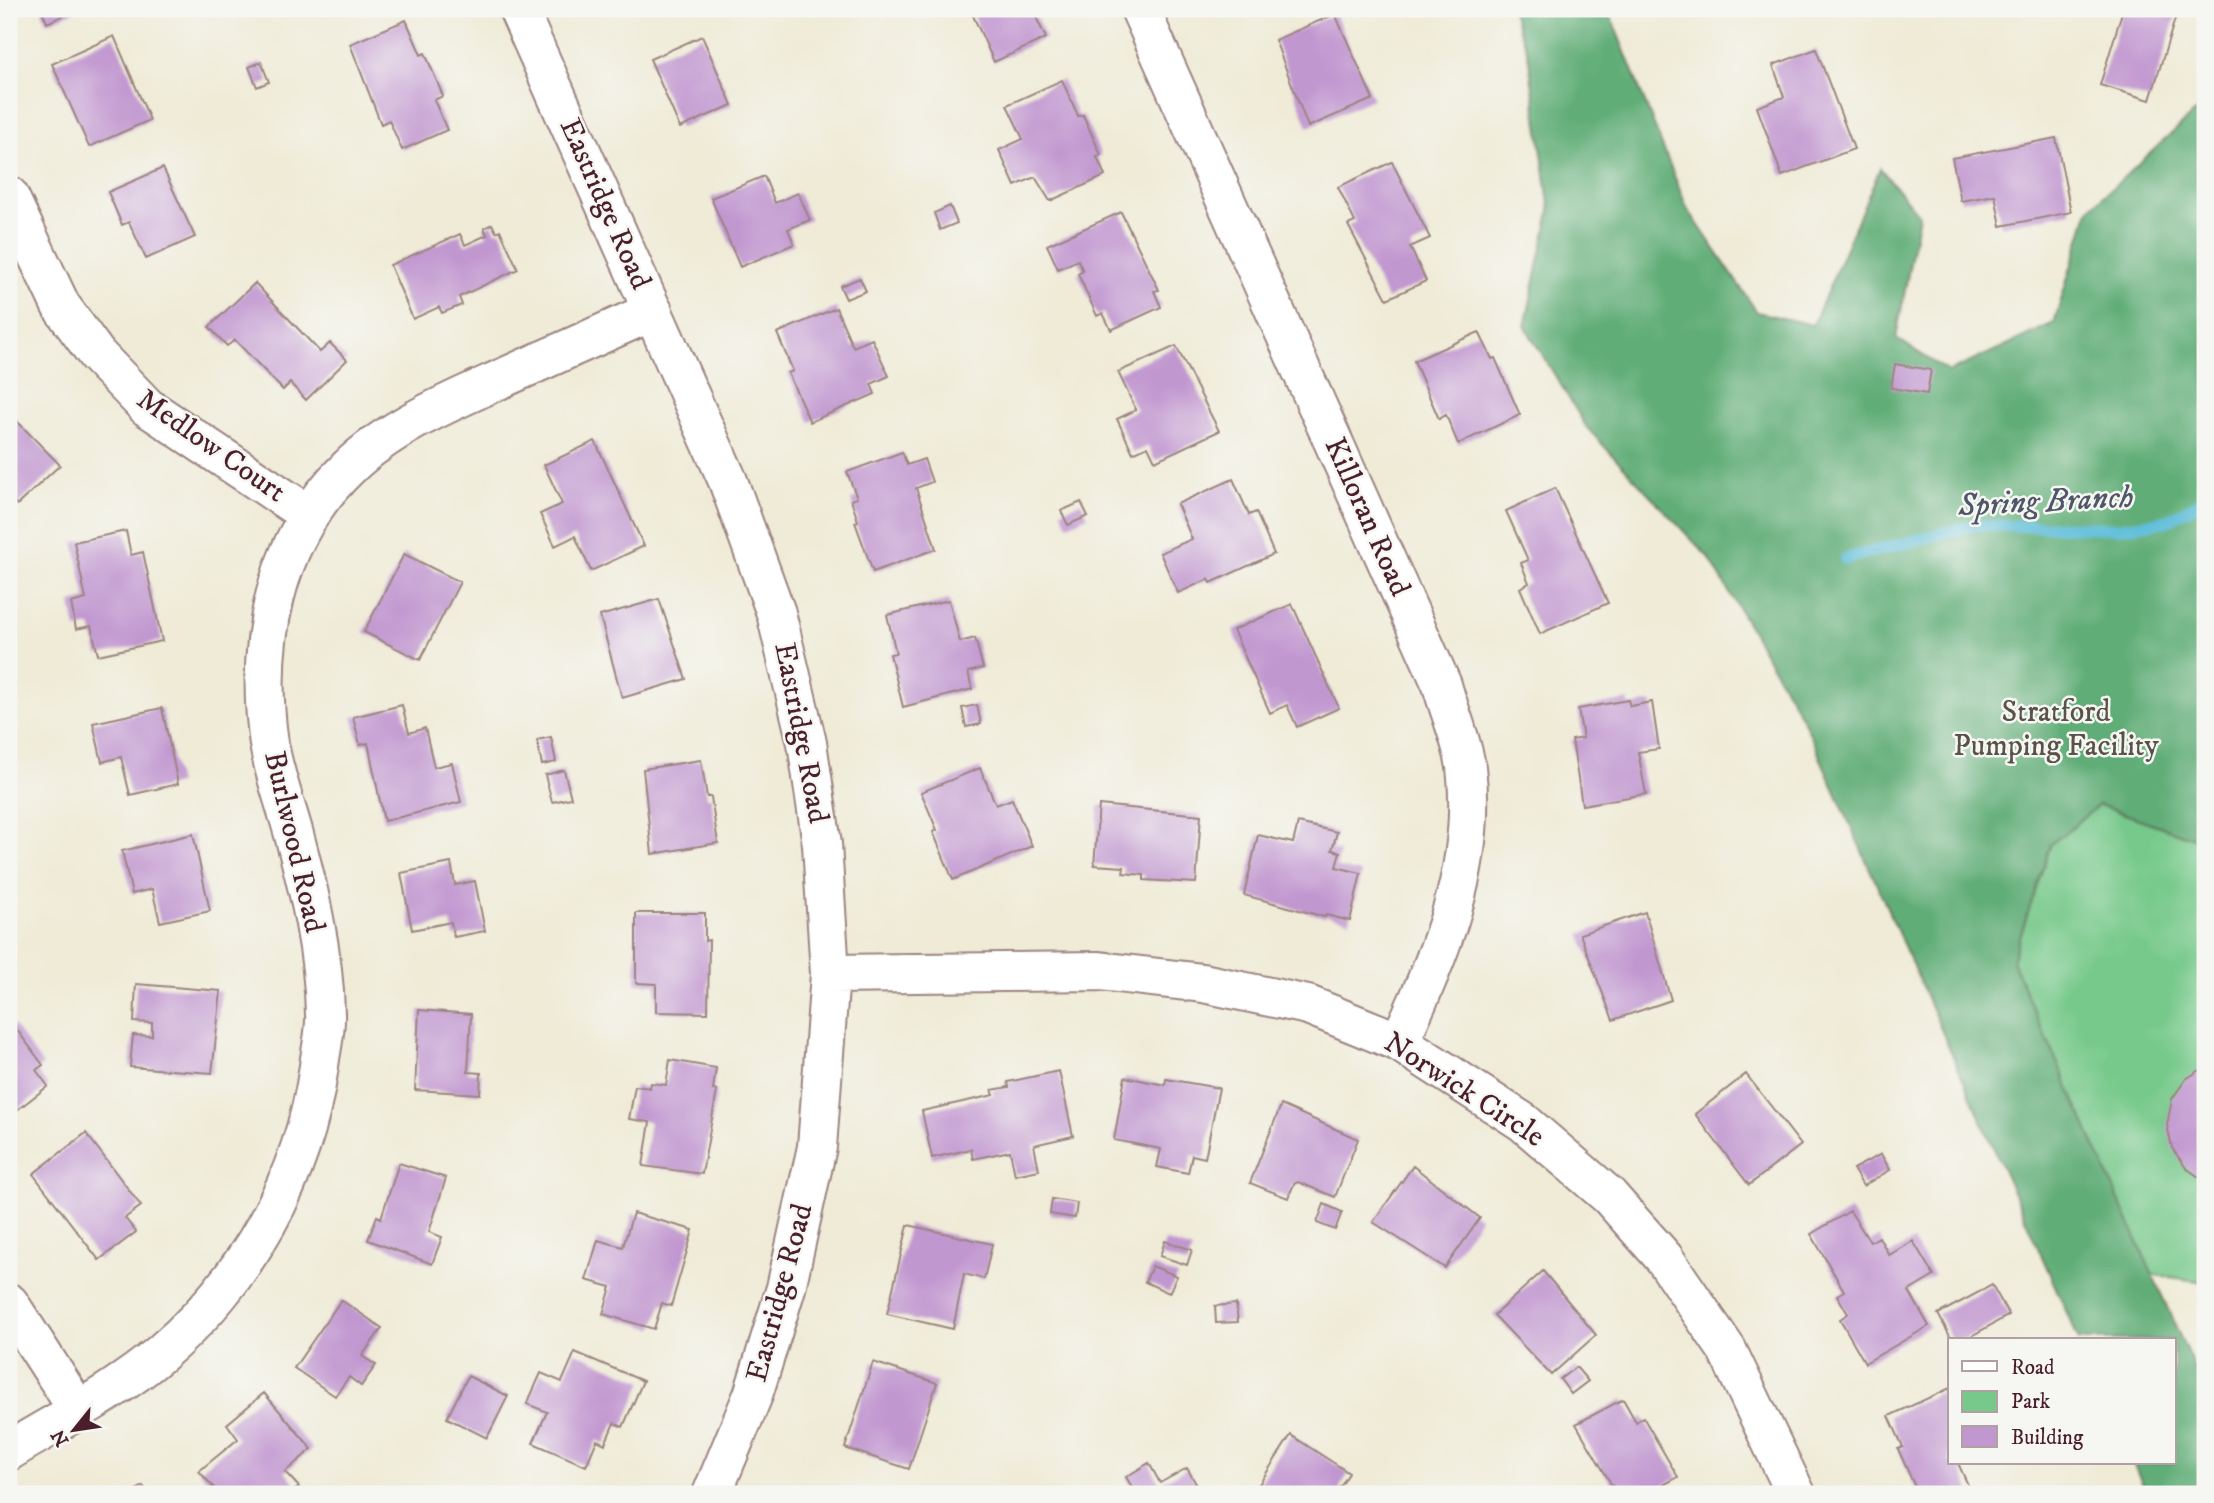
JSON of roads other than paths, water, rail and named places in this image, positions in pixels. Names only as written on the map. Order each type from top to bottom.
[{"type":"street","name":"Eastridge Road","points":[[518,9],[728,481],[776,613],[807,743],[822,844],[830,974],[817,1147],[786,1288],[753,1395],[712,1494]]},
{"type":"street","name":"Killoran Road","points":[[1140,9],[1442,685],[1466,765],[1467,836],[1457,897],[1435,965],[1399,1042]]},
{"type":"street","name":"Medlow Court","points":[[9,197],[61,306],[97,355],[147,407],[309,515]]},
{"type":"street","name":"Burlwood Road","points":[[9,1451],[78,1410],[159,1355],[213,1301],[264,1230],[294,1170],[316,1088],[326,1017],[319,946],[304,870],[270,746],[263,664],[275,588],[309,515],[349,467],[405,426],[466,395],[653,311]]},
{"type":"street","name":"Norwick Circle","points":[[830,974],[1099,971],[1177,980],[1308,1005],[1399,1042],[1523,1122],[1609,1196],[1664,1258],[1727,1350],[1796,1494]]},
{"type":"street","points":[[9,1303],[78,1410]]},
{"type":"waterway","name":"Spring Branch","points":[[1845,559],[1974,525],[2119,528],[2167,521],[2205,499]]},
{"type":"park label","name":"Stratford Pumping Facility","points":[[2056,729]]}]
